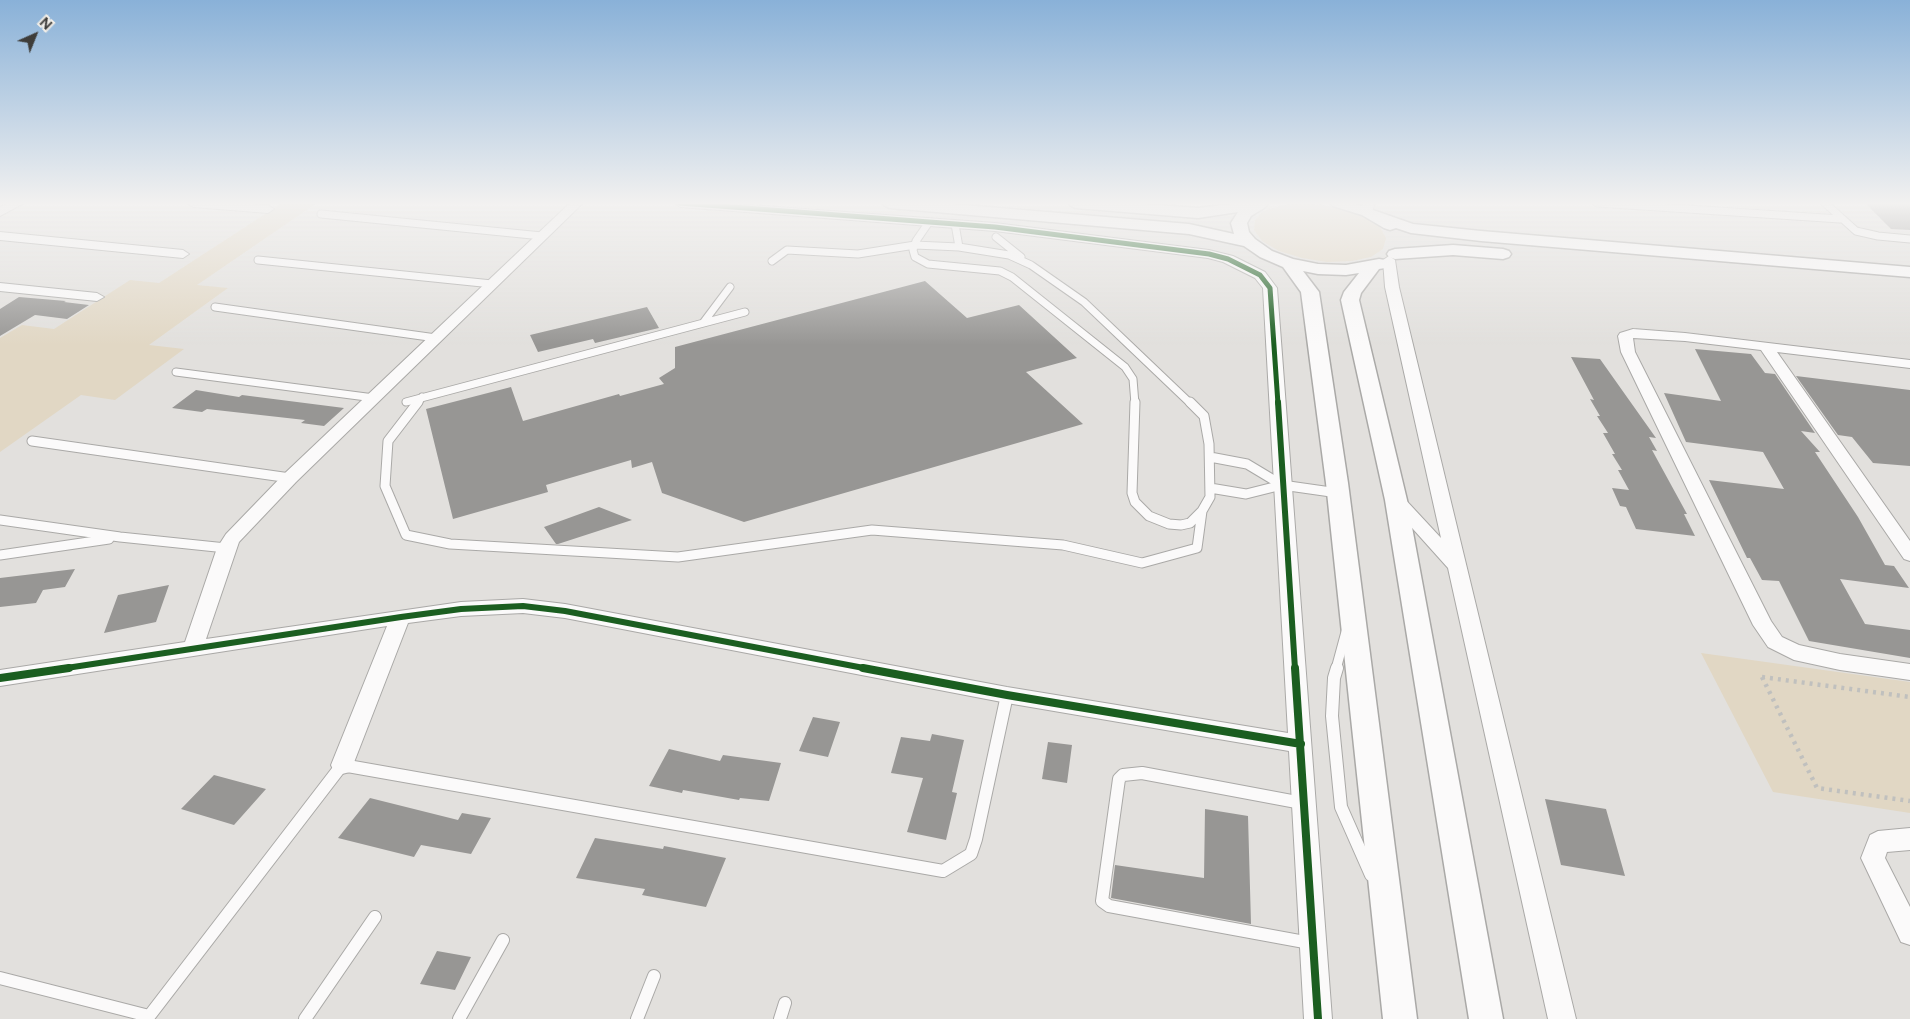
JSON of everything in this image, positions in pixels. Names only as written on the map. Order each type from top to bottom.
[{"type":"street","points":[[148,251],[183,254]]},
{"type":"street","points":[[193,648],[226,548],[232,538],[290,478],[527,251]]},
{"type":"street","points":[[1184,251],[1228,259],[1260,275],[1270,288],[1318,1019]]},
{"type":"street","points":[[1261,251],[1289,263],[1346,270],[1385,260],[1449,251]]},
{"type":"street","points":[[1393,251],[1353,292],[1350,300],[1396,500],[1486,1019]]},
{"type":"street","points":[[1460,251],[1910,288]]},
{"type":"street","points":[[1654,251],[1910,272]]},
{"type":"street","points":[[1385,260],[1562,1019]]},
{"type":"street","points":[[1289,263],[1310,292],[1338,493],[1400,1019]]},
{"type":"street","points":[[0,287],[96,297]]},
{"type":"street","points":[[1910,364],[1633,333],[1625,336],[1632,361],[1763,625],[1776,642],[1794,652],[1840,662],[1910,672]]},
{"type":"street","points":[[1766,347],[1910,555]]},
{"type":"street","points":[[1396,500],[1457,567]]},
{"type":"street","points":[[0,678],[401,617],[461,609],[523,606],[557,610],[1007,695],[1300,744]]},
{"type":"street","points":[[342,765],[401,617]]},
{"type":"street","points":[[1910,839],[1878,842],[1872,858],[1910,933]]},
{"type":"lane","points":[[772,261],[786,251]]},
{"type":"lane","points":[[807,251],[858,254],[880,251]]},
{"type":"lane","points":[[913,251],[915,257],[928,264],[1000,271],[1012,277],[1125,367],[1133,379],[1135,390],[1132,493],[1135,502],[1149,516],[1169,524],[1181,525],[1190,523],[1202,512],[1210,497],[1210,457],[1204,416],[1084,302],[1032,265],[1009,255],[981,251]]},
{"type":"lane","points":[[1019,251],[1032,265]]},
{"type":"lane","points":[[258,260],[492,284]]},
{"type":"lane","points":[[703,323],[730,287]]},
{"type":"lane","points":[[215,307],[436,338]]},
{"type":"lane","points":[[406,402],[745,312]]},
{"type":"lane","points":[[176,372],[374,398]]},
{"type":"lane","points":[[422,398],[388,441],[385,486],[406,535],[450,544],[678,557],[872,530],[1062,545],[1142,563],[1197,548],[1202,512]]},
{"type":"lane","points":[[32,441],[290,478]]},
{"type":"lane","points":[[1210,457],[1247,464],[1282,486]]},
{"type":"lane","points":[[1210,488],[1246,494],[1282,486],[1338,493]]},
{"type":"lane","points":[[0,520],[120,538],[226,548]]},
{"type":"lane","points":[[0,555],[120,538]]},
{"type":"lane","points":[[0,978],[148,1018],[342,765],[943,871],[971,854],[976,839],[1007,695]]},
{"type":"lane","points":[[1304,804],[1142,773],[1132,772],[1123,775],[1118,779],[1102,901],[1109,906],[1313,943]]},
{"type":"lane","points":[[305,1019],[375,917]]},
{"type":"lane","points":[[459,1019],[503,940]]},
{"type":"lane","points":[[636,1019],[654,976]]},
{"type":"lane","points":[[780,1019],[785,1003]]},
{"type":"path","points":[[1910,697],[1762,677],[1817,788],[1910,801]]},
{"type":"shaded area","points":[[209,251],[247,251],[197,285],[228,288],[149,345],[184,349],[115,400],[81,395],[0,452],[0,338],[22,325],[54,329],[130,280],[159,283]]},
{"type":"shaded area","points":[[1279,251],[1381,251],[1371,257],[1352,261],[1327,262],[1302,258]]},
{"type":"shaded area","points":[[1701,653],[1910,682],[1910,813],[1773,792]]},
{"type":"building","points":[[925,281],[967,318],[1019,305],[1077,358],[1026,372],[1083,424],[744,522],[662,493],[652,462],[632,468],[631,460],[546,485],[548,492],[453,519],[426,409],[511,387],[523,421],[619,394],[620,396],[664,384],[659,378],[675,368],[675,347]]},
{"type":"building","points":[[19,297],[89,305],[67,319],[35,315],[0,336],[0,309]]},
{"type":"building","points":[[647,307],[659,328],[595,343],[593,339],[538,352],[530,335]]},
{"type":"building","points":[[1695,349],[1751,354],[1765,373],[1775,374],[1815,433],[1801,431],[1820,452],[1815,452],[1858,517],[1885,565],[1894,566],[1909,588],[1840,579],[1865,624],[1910,630],[1910,658],[1809,641],[1779,581],[1762,580],[1750,558],[1747,558],[1709,480],[1784,489],[1763,452],[1686,442],[1664,393],[1721,401]]},
{"type":"building","points":[[1571,357],[1600,359],[1656,438],[1649,437],[1657,451],[1652,450],[1687,514],[1684,514],[1695,536],[1636,529],[1626,507],[1620,506],[1612,488],[1629,490],[1618,470],[1622,470],[1612,454],[1615,454],[1603,433],[1608,433],[1597,416],[1600,416],[1590,399],[1594,400]]},
{"type":"building","points":[[1796,376],[1910,390],[1910,466],[1873,463],[1852,437],[1838,435]]},
{"type":"building","points":[[196,390],[239,397],[242,395],[344,408],[324,426],[301,423],[305,420],[207,409],[202,412],[172,408]]},
{"type":"building","points":[[599,507],[632,520],[558,544],[556,544],[544,527]]},
{"type":"building","points":[[75,569],[65,587],[43,590],[36,603],[0,607],[0,578]]},
{"type":"building","points":[[169,585],[156,622],[104,633],[118,595]]},
{"type":"building","points":[[813,717],[840,722],[828,757],[799,751]]},
{"type":"building","points":[[932,734],[964,740],[952,792],[957,793],[946,840],[907,832],[923,778],[891,773],[901,737],[930,741]]},
{"type":"building","points":[[1048,742],[1072,745],[1067,783],[1042,779]]},
{"type":"building","points":[[669,749],[720,761],[723,755],[781,763],[769,801],[740,798],[739,800],[683,790],[682,793],[649,786]]},
{"type":"building","points":[[214,775],[266,789],[234,825],[181,809]]},
{"type":"building","points":[[370,798],[458,820],[462,813],[491,818],[471,854],[421,845],[414,857],[338,838]]},
{"type":"building","points":[[1545,799],[1606,809],[1625,876],[1561,865]]},
{"type":"building","points":[[1205,809],[1248,816],[1251,924],[1111,898],[1115,865],[1204,878]]},
{"type":"building","points":[[595,838],[663,849],[664,846],[726,858],[706,907],[642,895],[645,889],[576,878]]},
{"type":"building","points":[[437,951],[471,957],[455,990],[420,984]]},
{"type":"cycle path","points":[[1182,251],[1209,254],[1228,259],[1260,275],[1270,288],[1318,1019]]},
{"type":"cycle path","points":[[0,678],[401,617],[461,609],[523,606],[565,611],[1007,695],[1301,744]]}]
